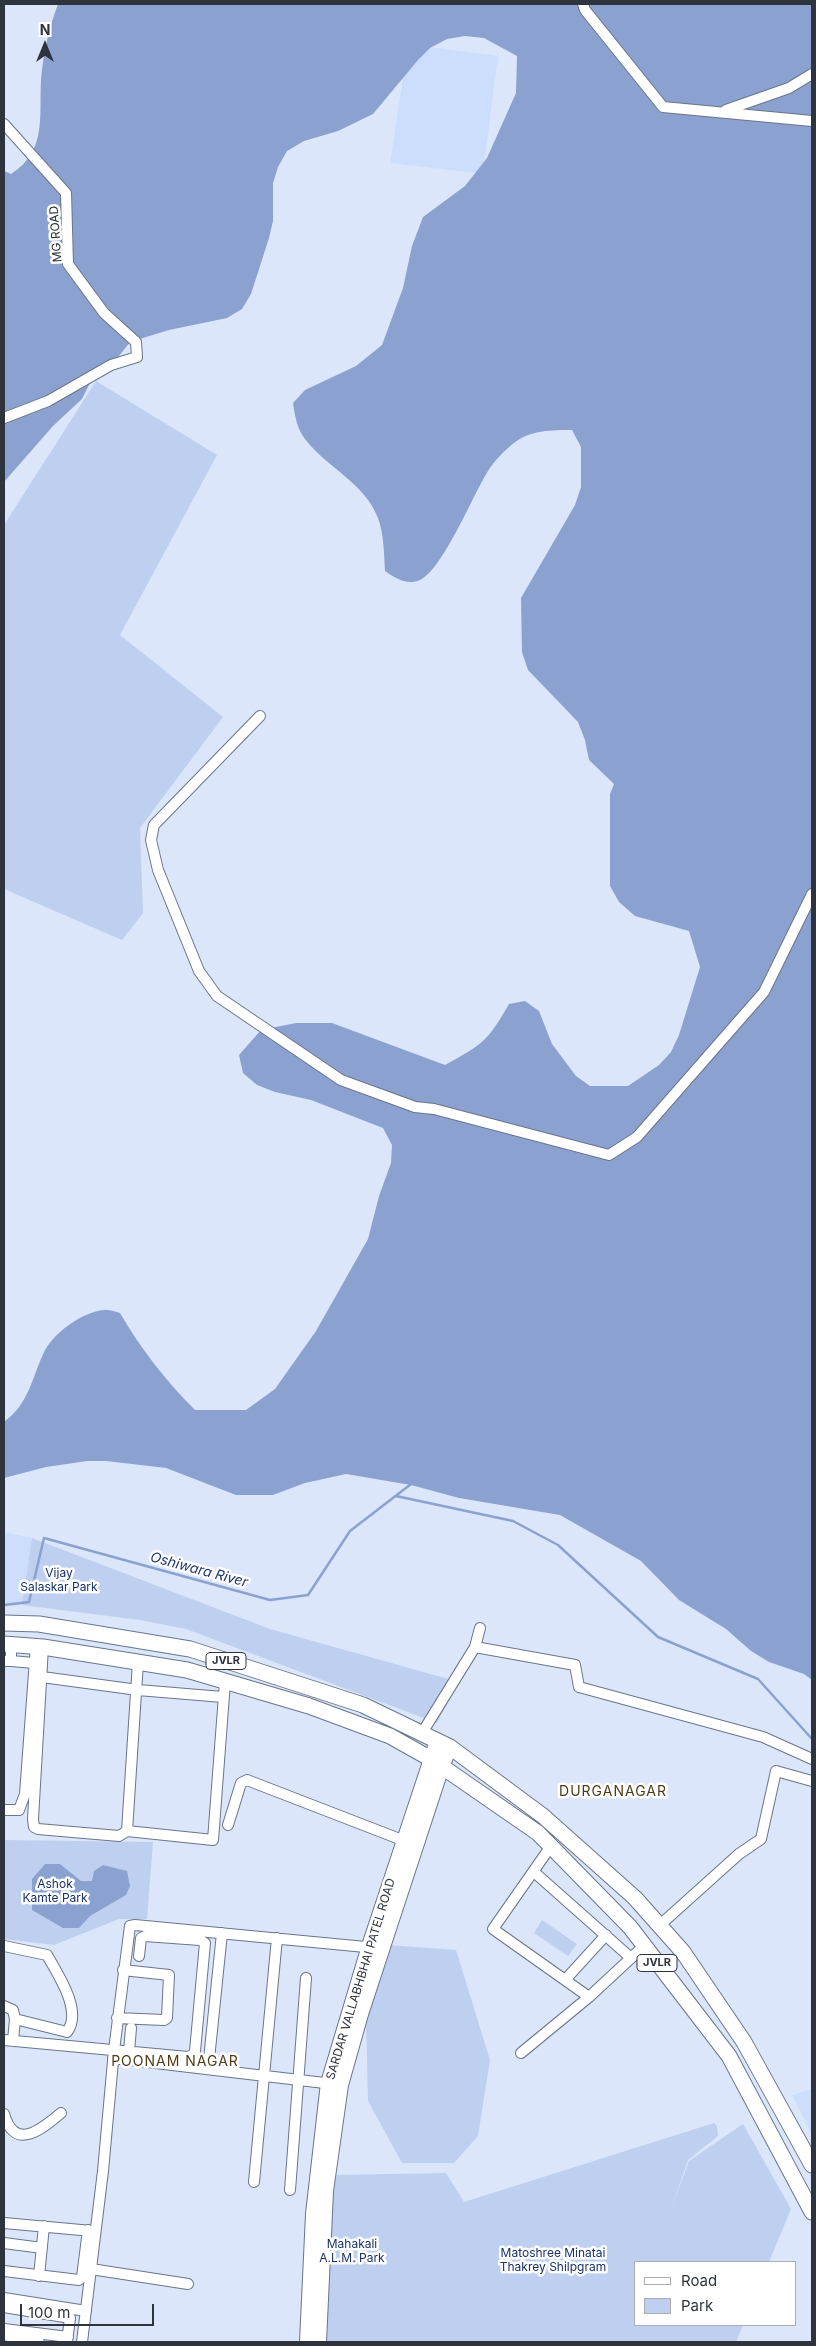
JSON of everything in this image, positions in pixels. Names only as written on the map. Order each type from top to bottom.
[{"type":"main road","name":"JVLR","points":[[4,1623],[40,1624],[190,1650],[363,1706],[444,1744],[543,1816],[635,1898],[683,1952],[744,2042],[812,2165]]},
{"type":"main road","name":"JVLR","points":[[8,1645],[39,1646],[187,1670],[309,1706],[382,1733],[436,1763],[538,1833],[630,1927],[728,2056],[812,2212]]},
{"type":"main road","name":"SARDAR VALLABHBHAI PATEL ROAD","points":[[307,2342],[313,2214],[335,2084],[376,1948],[436,1763],[444,1744]]},
{"type":"main road","name":"SARDAR VALLABHBHAI PATEL ROAD","points":[[319,2342],[326,2191],[335,2084]]},
{"type":"street","points":[[583,4],[585,10],[663,107],[812,120]]},
{"type":"street","points":[[721,112],[789,88],[812,74]]},
{"type":"street","name":"MG ROAD","points":[[4,124],[66,193],[68,264],[104,313],[136,342],[137,357],[111,365],[48,402],[4,418]]},
{"type":"street","points":[[260,716],[154,824],[151,840],[158,870],[185,939],[199,971],[217,996],[341,1080],[415,1106],[434,1109],[609,1155],[637,1137],[764,992],[812,894]]},
{"type":"street","points":[[422,1733],[475,1647],[480,1628]]},
{"type":"street","points":[[8,1645],[7,1661],[34,1663]]},
{"type":"street","points":[[4,1810],[19,1810],[25,1794],[34,1663],[39,1646]]},
{"type":"street","points":[[39,1646],[42,1677],[34,1827],[38,1829],[119,1836],[127,1831],[213,1840],[225,1682]]},
{"type":"street","points":[[475,1647],[575,1664],[579,1687],[763,1737],[812,1759]]},
{"type":"street","points":[[127,1831],[138,1690],[138,1662]]},
{"type":"street","points":[[42,1677],[138,1690],[223,1697]]},
{"type":"street","points":[[660,1926],[739,1854],[761,1839],[776,1771],[812,1781]]},
{"type":"street","points":[[228,1825],[241,1783],[247,1780],[411,1843]]},
{"type":"street","points":[[551,1846],[493,1929],[589,1996]]},
{"type":"street","points":[[534,1872],[631,1958]]},
{"type":"street","points":[[82,2342],[91,2269],[92,2230],[128,1930],[132,1925],[376,1948]]},
{"type":"street","points":[[208,2069],[222,1933]]},
{"type":"street","points":[[566,1980],[606,1935]]},
{"type":"street","points":[[113,2054],[129,2052],[188,2057],[194,2054],[205,1945],[200,1940],[145,1936],[141,1938],[139,1956]]},
{"type":"street","points":[[254,2182],[277,1938]]},
{"type":"street","points":[[4,1946],[47,1956],[71,2004],[72,2026],[67,2032],[15,2019]]},
{"type":"street","points":[[520,2053],[589,1996],[644,1946]]},
{"type":"street","points":[[117,2018],[164,2020],[167,2018],[170,1975],[123,1970]]},
{"type":"street","points":[[290,2190],[306,1978]]},
{"type":"street","points":[[4,2006],[13,2010],[15,2019],[8,2041],[113,2054],[208,2069],[335,2084]]},
{"type":"street","points":[[129,2052],[131,2028]]},
{"type":"street","points":[[4,2114],[7,2124],[13,2131],[23,2135],[38,2132],[61,2113]]},
{"type":"street","points":[[4,2223],[92,2230]]},
{"type":"street","points":[[39,2276],[44,2226]]},
{"type":"street","points":[[4,2271],[75,2281],[80,2279],[92,2230]]},
{"type":"street","points":[[4,2243],[42,2248]]},
{"type":"street","points":[[91,2269],[188,2284]]},
{"type":"street","points":[[4,2298],[86,2311]]},
{"type":"street","points":[[4,2307],[70,2318],[68,2340],[4,2329]]},
{"type":"street","points":[[4,2335],[39,2342]]},
{"type":"shaded area","points":[[58,4],[812,4],[812,1680],[804,1674],[769,1662],[751,1651],[726,1629],[679,1600],[641,1561],[560,1515],[459,1498],[411,1485],[346,1474],[305,1483],[273,1495],[236,1495],[166,1468],[106,1461],[87,1461],[46,1467],[4,1478],[4,1422],[13,1415],[25,1398],[45,1350],[50,1343],[63,1330],[87,1314],[106,1310],[120,1313],[154,1364],[195,1410],[246,1410],[275,1389],[316,1331],[368,1239],[379,1196],[391,1163],[392,1145],[383,1128],[311,1100],[275,1092],[257,1085],[243,1073],[239,1055],[261,1030],[296,1023],[332,1023],[445,1065],[483,1041],[495,1027],[509,1004],[525,1001],[539,1011],[552,1044],[576,1076],[590,1086],[628,1086],[659,1065],[671,1052],[679,1035],[700,967],[689,931],[635,916],[619,902],[610,886],[610,794],[614,784],[589,760],[585,740],[578,722],[528,670],[522,652],[521,598],[575,505],[581,487],[581,447],[572,430],[549,431],[527,435],[507,449],[488,471],[448,547],[438,562],[420,580],[406,582],[397,579],[385,571],[381,531],[378,518],[372,506],[355,485],[324,459],[305,439],[298,427],[295,413],[293,403],[305,390],[356,366],[382,345],[403,288],[412,246],[423,217],[465,186],[487,158],[516,93],[517,56],[484,38],[465,36],[447,39],[430,48],[418,60],[373,114],[338,131],[304,141],[287,151],[278,167],[273,183],[273,221],[269,238],[251,294],[242,309],[227,318],[169,330],[130,342],[108,370],[90,383],[82,399],[53,426],[4,482],[4,171],[11,174],[23,165],[31,155],[36,144],[39,132],[43,61],[49,32]]},
{"type":"shaded area","points":[[408,44],[498,56],[483,174],[390,163]]},
{"type":"shaded area","points":[[4,1532],[32,1538],[22,1605],[4,1607]]},
{"type":"shaded area","points":[[45,1864],[60,1864],[81,1881],[92,1881],[94,1871],[103,1865],[127,1871],[130,1886],[126,1895],[90,1916],[79,1928],[63,1928],[32,1910],[32,1879]]},
{"type":"shaded area","points":[[812,2089],[812,2135],[792,2095]]},
{"type":"green space","points":[[96,381],[217,455],[120,635],[223,717],[140,828],[143,913],[122,940],[4,889],[4,525]]},
{"type":"green space","name":"Vijay Salaskar Park","points":[[32,1538],[270,1629],[459,1682],[437,1723],[186,1629],[140,1620],[22,1605]]},
{"type":"green space","name":"Ashok Kamte Park","points":[[4,1840],[153,1842],[147,1919],[119,1919],[54,1945],[4,1939]]},
{"type":"green space","points":[[542,1920],[577,1944],[568,1956],[534,1933]]},
{"type":"green space","points":[[388,1945],[456,1950],[490,2060],[478,2136],[454,2163],[402,2163],[368,2101],[366,2018]]},
{"type":"green space","name":"Matoshree Minatai Thakrey Shilpgram","points":[[714,2123],[717,2126],[718,2136],[688,2160],[671,2209],[689,2161],[743,2124],[791,2209],[769,2261],[634,2261],[634,2326],[743,2326],[736,2342],[324,2342],[329,2202],[335,2175],[446,2173],[464,2202]]},
{"type":"waterway","name":"Oshiwara River","points":[[4,1605],[29,1602],[44,1538],[270,1600],[308,1595],[350,1531],[454,1451],[553,1316],[591,1289],[683,1194]]},
{"type":"waterway","points":[[396,1496],[513,1521],[558,1545],[658,1637],[758,1679],[812,1739]]},
{"type":"district","name":"DURGANAGAR","points":[[613,1792]]},
{"type":"district","name":"POONAM NAGAR","points":[[175,2062]]},
{"type":"park label","name":"Mahakali A.L.M. Park","points":[[352,2251]]}]
